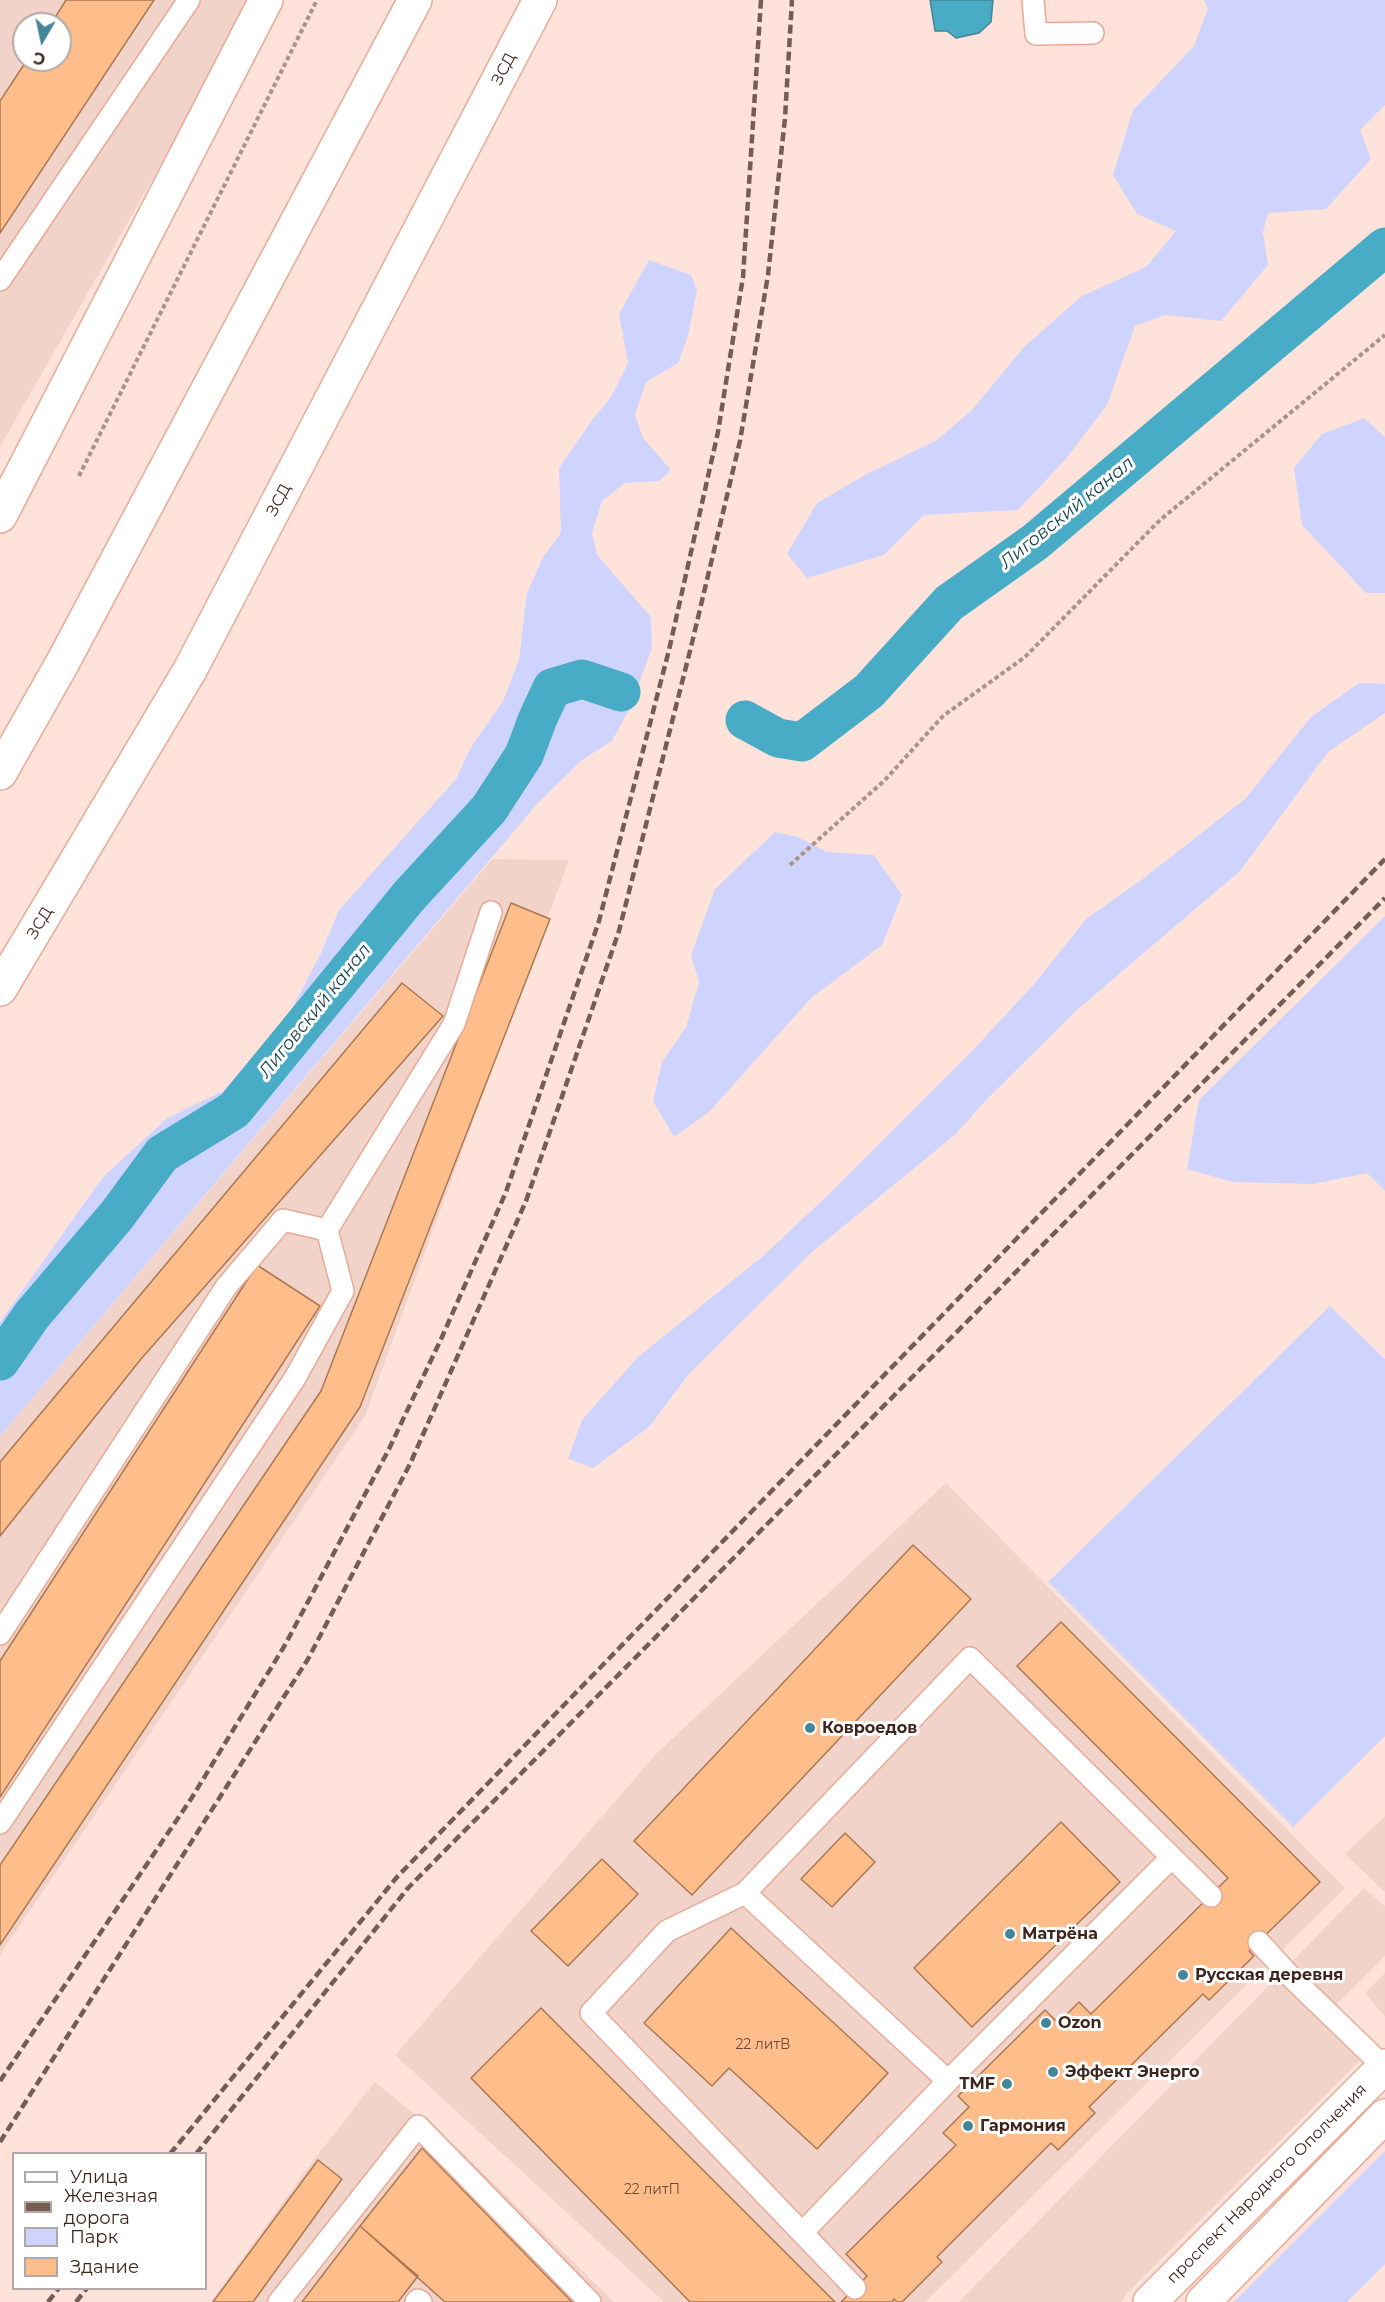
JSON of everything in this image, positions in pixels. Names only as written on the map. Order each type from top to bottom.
[{"type":"main road","points":[[0,516],[266,0]]},
{"type":"main road","name":"ЗСД","points":[[0,989],[190,670],[540,0]]},
{"type":"main road","points":[[0,773],[63,662],[409,8]]},
{"type":"main road","name":"проспект Народного Ополчения","points":[[1150,2302],[1385,2066]]},
{"type":"main road","points":[[1203,2302],[1385,2116]]},
{"type":"lane","points":[[0,280],[189,0]]},
{"type":"lane","points":[[1033,0],[1036,34],[1093,33]]},
{"type":"lane","points":[[0,1823],[295,1378],[333,1310],[343,1291],[327,1230],[454,1024],[491,912]]},
{"type":"lane","points":[[2,1628],[226,1287],[283,1221],[327,1230]]},
{"type":"lane","points":[[855,2288],[591,2013],[667,1931],[745,1893],[970,1658],[1211,1896]]},
{"type":"lane","points":[[802,2233],[948,2080],[1172,1857]]},
{"type":"lane","points":[[745,1893],[948,2080]]},
{"type":"lane","points":[[1259,1942],[1291,1977],[1385,2066]]},
{"type":"lane","points":[[279,2302],[418,2126],[590,2302]]},
{"type":"path","points":[[79,476],[317,0]]},
{"type":"path","points":[[790,865],[884,781],[943,716],[1025,657],[1160,520],[1385,335]]},
{"type":"shaded area","points":[[0,0],[247,0],[185,122],[0,447]]},
{"type":"shaded area","points":[[930,0],[993,0],[991,22],[979,33],[956,38],[947,31],[935,31]]},
{"type":"shaded area","points":[[492,859],[569,860],[365,1416],[0,1955],[0,1436]]},
{"type":"shaded area","name":"Русская деревня","points":[[946,1483],[1345,1888],[925,2302],[664,2302],[395,2055],[656,1754]]},
{"type":"shaded area","points":[[1385,1816],[1385,1892],[1345,1854]]},
{"type":"shaded area","points":[[1364,1888],[1385,1906],[1385,1956],[1322,2019],[1360,2061],[1133,2287],[1121,2302],[959,2302]]},
{"type":"shaded area","points":[[1385,1973],[1385,2017],[1365,1993]]},
{"type":"shaded area","points":[[375,2082],[463,2153],[614,2302],[211,2302],[311,2163]]},
{"type":"green space","points":[[1204,0],[1385,0],[1385,105],[1360,130],[1371,159],[1326,209],[1268,213],[1263,232],[1268,265],[1221,321],[1165,315],[1135,326],[1107,405],[1065,460],[1018,510],[924,515],[884,555],[807,578],[787,554],[817,503],[867,474],[937,440],[972,410],[1024,347],[1082,296],[1146,267],[1176,231],[1137,214],[1113,175],[1133,110],[1194,46],[1208,8]]},
{"type":"green space","points":[[649,260],[691,275],[697,290],[688,336],[678,363],[646,382],[635,415],[643,438],[671,470],[659,481],[625,483],[602,501],[592,533],[597,555],[651,617],[652,648],[630,708],[612,741],[582,760],[538,803],[0,1436],[0,1322],[103,1177],[166,1119],[223,1091],[288,1016],[321,953],[339,910],[456,779],[471,747],[503,701],[519,660],[527,593],[543,557],[561,533],[559,468],[611,397],[628,363],[619,314]]},
{"type":"green space","points":[[1364,418],[1385,437],[1385,593],[1366,593],[1302,525],[1294,468],[1322,434]]},
{"type":"green space","points":[[1359,683],[1385,684],[1385,713],[1328,752],[1240,871],[1078,1009],[986,1100],[956,1134],[812,1252],[688,1375],[649,1427],[593,1468],[568,1459],[582,1420],[638,1357],[763,1256],[827,1196],[974,1049],[1035,983],[1086,919],[1144,878],[1246,798],[1311,717]]},
{"type":"green space","points":[[775,832],[798,837],[827,852],[874,855],[902,895],[882,945],[811,998],[710,1111],[674,1137],[653,1101],[662,1062],[686,1027],[699,982],[691,955],[715,889]]},
{"type":"green space","points":[[1385,916],[1385,1191],[1367,1173],[1313,1184],[1233,1182],[1187,1169],[1199,1100]]},
{"type":"green space","points":[[1330,1306],[1385,1359],[1385,1736],[1293,1827],[1048,1582]]},
{"type":"green space","points":[[1385,2151],[1385,2264],[1347,2302],[1234,2302]]},
{"type":"building","points":[[66,0],[154,0],[0,233],[0,101],[19,72],[72,72],[72,12],[58,12]]},
{"type":"building","points":[[511,903],[550,919],[360,1407],[0,1945],[0,1865],[321,1391]]},
{"type":"building","points":[[402,983],[443,1016],[141,1359],[0,1536],[0,1462]]},
{"type":"building","points":[[257,1265],[320,1306],[0,1797],[0,1661]]},
{"type":"building","points":[[913,1545],[971,1599],[692,1895],[634,1841]]},
{"type":"building","name":"Русская деревня","points":[[1061,1622],[1320,1882],[1249,1951],[1254,1956],[1209,2000],[1203,1994],[1089,2107],[1095,2113],[1058,2150],[1051,2143],[937,2257],[942,2262],[902,2302],[894,2299],[892,2302],[841,2302],[867,2276],[846,2254],[956,2145],[943,2133],[969,2107],[958,2096],[1045,2010],[1058,2023],[1079,2002],[1091,2014],[1228,1878],[1017,1666]]},
{"type":"building","points":[[1061,1822],[1120,1882],[972,2027],[914,1968]]},
{"type":"building","points":[[845,1833],[875,1862],[832,1907],[801,1879]]},
{"type":"building","points":[[602,1859],[638,1894],[568,1966],[531,1931]]},
{"type":"building","points":[[731,1928],[888,2073],[817,2149],[729,2068],[712,2086],[644,2023]]},
{"type":"building","points":[[541,2008],[835,2302],[690,2302],[471,2078]]},
{"type":"building","points":[[422,2148],[572,2302],[445,2302],[360,2226]]},
{"type":"building","points":[[318,2160],[342,2179],[253,2302],[213,2302]]},
{"type":"building","points":[[360,2226],[418,2276],[398,2302],[302,2302]]},
{"type":"waterway","name":"Лиговский канал","points":[[745,720],[778,738],[802,742],[869,691],[949,603],[1035,542],[1385,247]]},
{"type":"waterway","name":"Лиговский канал","points":[[0,1361],[32,1315],[117,1215],[162,1154],[234,1110],[409,896],[489,809],[524,755],[552,688],[582,679],[621,692]]},
{"type":"railway","points":[[0,2081],[191,1799],[285,1645],[389,1449],[442,1337],[506,1192],[599,921],[669,650],[718,432],[743,277],[761,0]]},
{"type":"railway","points":[[0,2142],[308,1659],[410,1464],[526,1201],[619,931],[691,647],[740,441],[768,275],[785,118],[792,0]]},
{"type":"railway","points":[[172,2152],[397,1877],[1385,859]]},
{"type":"railway","points":[[198,2152],[408,1888],[1385,898]]},
{"type":"railway","points":[[48,2302],[57,2290]]},
{"type":"railway","points":[[76,2302],[85,2290]]},
{"type":"place","name":"Ковроедов","points":[[810,1728]]},
{"type":"place","name":"Матрёна","points":[[1010,1934]]},
{"type":"place","name":"Русская деревня","points":[[1183,1975]]},
{"type":"place","name":"Ozon","points":[[1046,2023]]},
{"type":"place","name":"Эффект Энерго","points":[[1053,2072]]},
{"type":"place","name":"TMF","points":[[1007,2084]]},
{"type":"place","name":"Гармония","points":[[968,2126]]}]
